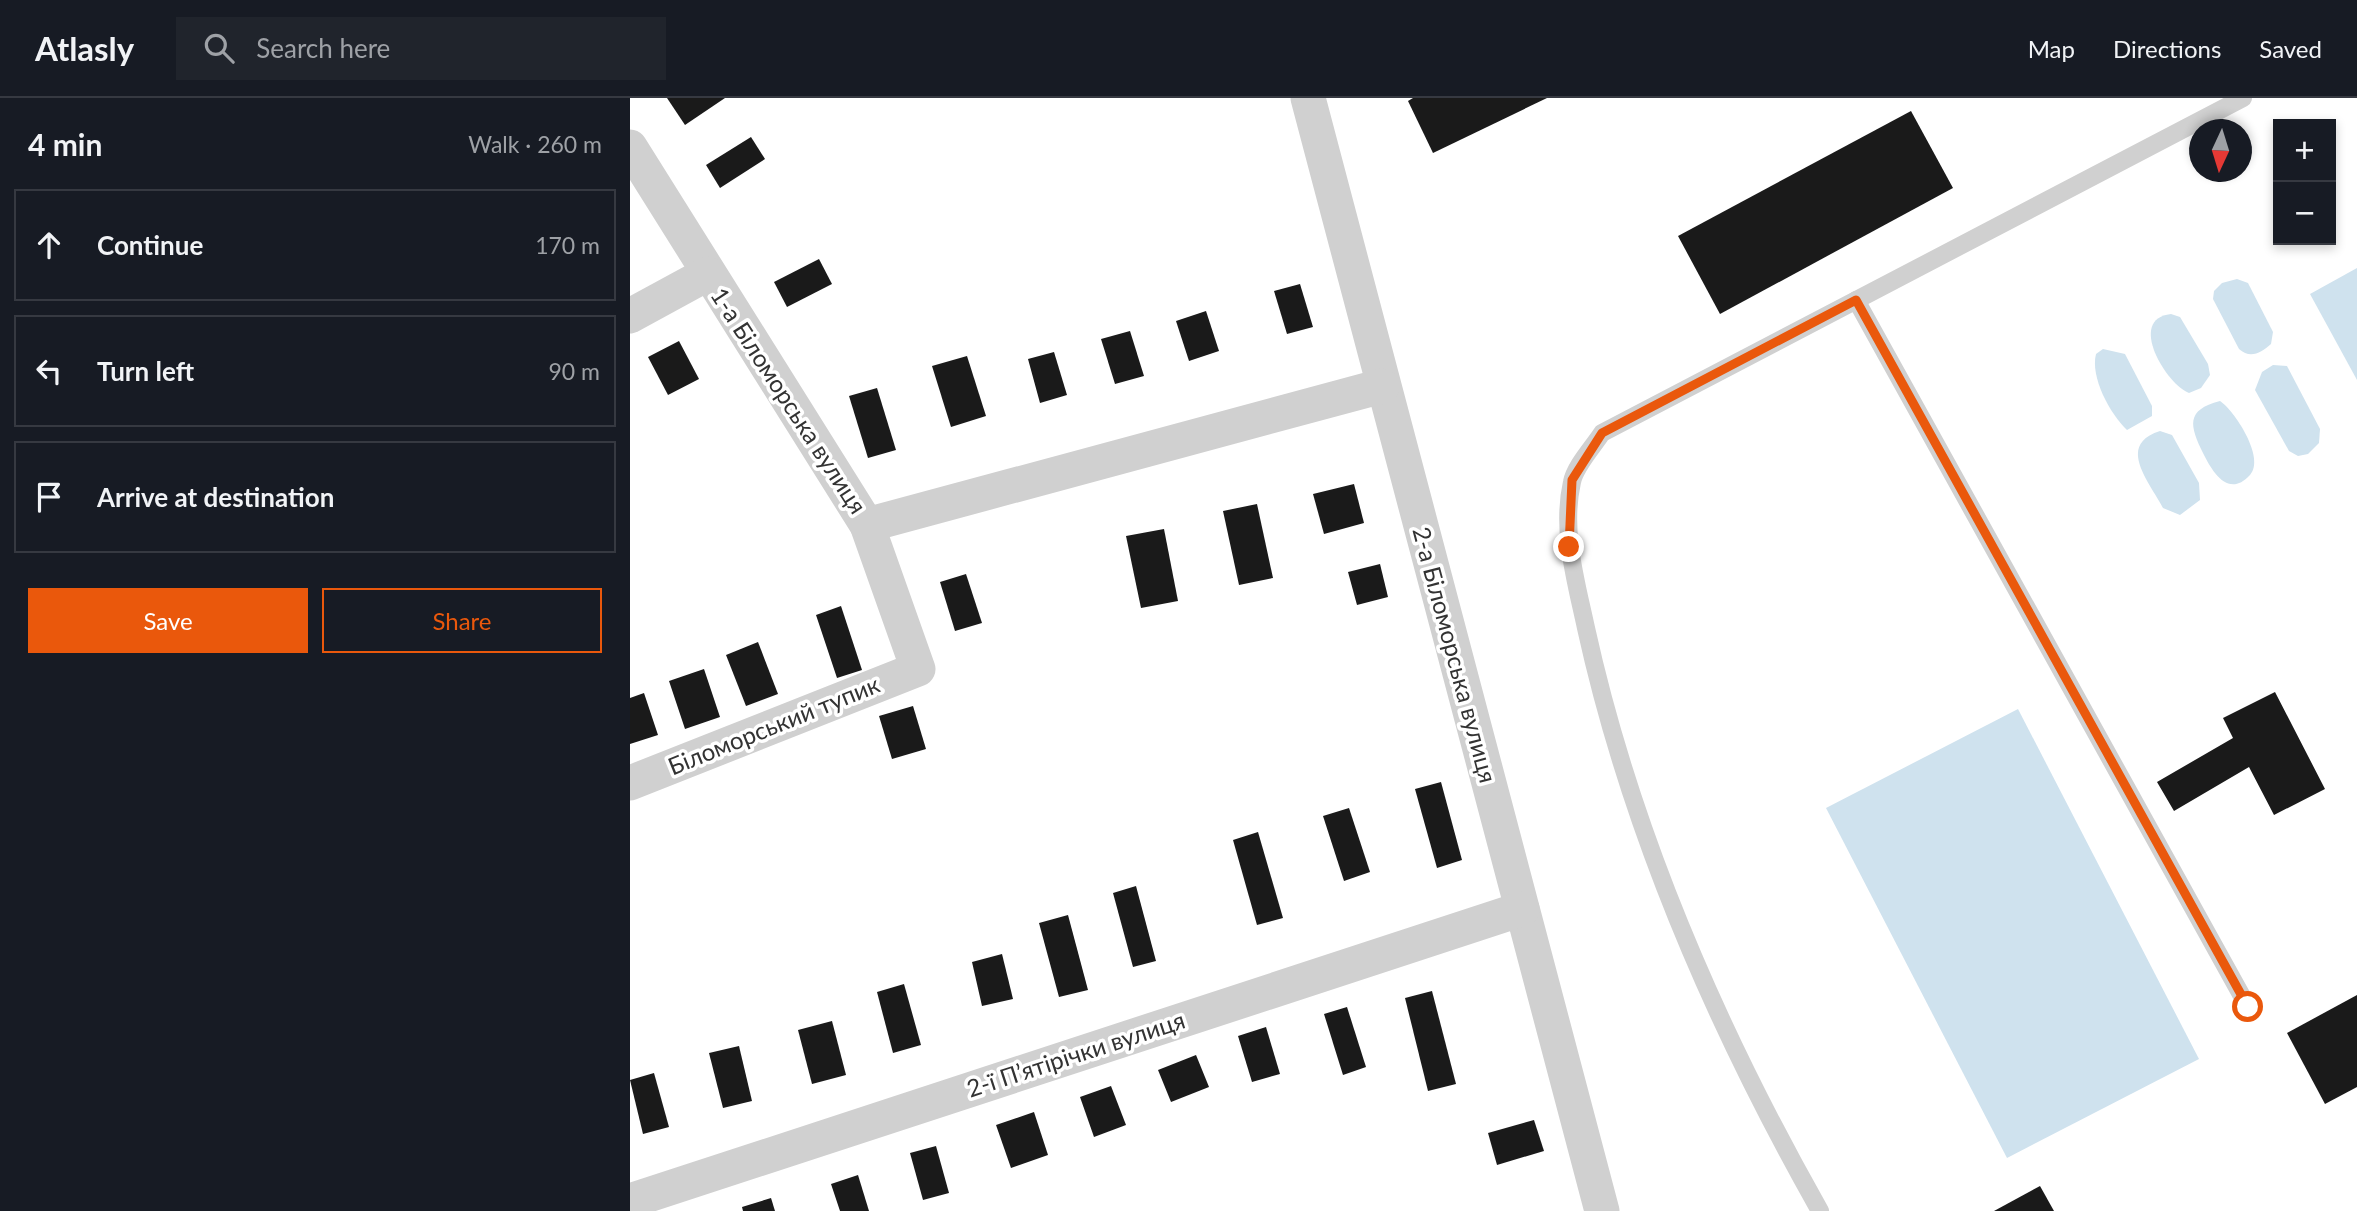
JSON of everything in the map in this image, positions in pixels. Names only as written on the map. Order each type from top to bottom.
[{"type":"street","name":"2-а Біломорська вулиця","points":[[1308,98],[1602,1211]]},
{"type":"street","name":"1-а Біломорська вулиця","points":[[630,147],[707,274],[867,524],[918,668]]},
{"type":"street","points":[[630,316],[707,274]]},
{"type":"street","points":[[867,524],[1382,386]]},
{"type":"street","name":"Біломорський тупик","points":[[630,783],[918,668]]},
{"type":"street","name":"2-ї П’ятірічки вулиця","points":[[630,1201],[1521,909]]},
{"type":"lane","points":[[1820,1211],[1782,1145],[1694,964],[1605,713],[1569,547],[1572,480],[1602,433],[2243,98]]},
{"type":"lane","points":[[1856,300],[2248,1007]]},
{"type":"water","points":[[2357,268],[2357,380],[2310,294]]},
{"type":"water","points":[[2237,279],[2248,283],[2273,332],[2271,344],[2255,354],[2247,354],[2239,349],[2213,299],[2214,291],[2222,283]]},
{"type":"water","points":[[2171,314],[2180,317],[2208,364],[2210,375],[2201,388],[2189,393],[2180,388],[2162,366],[2151,339],[2152,327],[2158,319]]},
{"type":"water","points":[[2103,349],[2125,354],[2152,406],[2152,416],[2127,430],[2114,415],[2099,384],[2096,354]]},
{"type":"water","points":[[2273,365],[2287,366],[2320,429],[2319,443],[2308,454],[2298,456],[2289,451],[2255,390],[2262,372]]},
{"type":"water","points":[[2220,401],[2240,424],[2254,458],[2250,475],[2235,484],[2222,480],[2216,474],[2193,427],[2196,414],[2201,409]]},
{"type":"water","points":[[2160,431],[2172,435],[2199,483],[2200,500],[2180,515],[2163,508],[2140,465],[2140,445],[2147,437]]},
{"type":"water","points":[[2018,709],[2199,1059],[2007,1158],[1826,808]]},
{"type":"building","points":[[667,98],[725,98],[685,125]]},
{"type":"building","points":[[1413,98],[1547,98],[1433,153],[1408,101]]},
{"type":"building","points":[[1911,111],[1953,188],[1720,314],[1678,236]]},
{"type":"building","points":[[751,137],[765,159],[720,188],[706,165]]},
{"type":"building","points":[[819,259],[832,284],[787,307],[774,282]]},
{"type":"building","points":[[1300,284],[1313,327],[1287,334],[1274,291]]},
{"type":"building","points":[[1206,311],[1219,351],[1189,361],[1176,321]]},
{"type":"building","points":[[1130,331],[1144,376],[1115,384],[1101,339]]},
{"type":"building","points":[[679,341],[699,379],[668,395],[648,357]]},
{"type":"building","points":[[1054,352],[1067,395],[1040,403],[1028,359]]},
{"type":"building","points":[[967,356],[986,416],[951,427],[932,366]]},
{"type":"building","points":[[877,388],[896,450],[868,458],[849,396]]},
{"type":"building","points":[[1354,484],[1364,523],[1324,534],[1313,494]]},
{"type":"building","points":[[1257,504],[1273,578],[1239,585],[1223,511]]},
{"type":"building","points":[[1164,529],[1178,601],[1141,608],[1126,536]]},
{"type":"building","points":[[1380,564],[1388,597],[1357,605],[1348,572]]},
{"type":"building","points":[[966,574],[982,623],[955,631],[940,582]]},
{"type":"building","points":[[841,606],[862,670],[837,678],[816,615]]},
{"type":"building","points":[[758,642],[778,694],[746,706],[726,655]]},
{"type":"building","points":[[704,669],[720,717],[685,729],[669,681]]},
{"type":"building","points":[[2275,692],[2325,789],[2274,815],[2249,767],[2174,811],[2157,782],[2233,738],[2223,718]]},
{"type":"building","points":[[644,693],[658,735],[630,744],[630,698]]},
{"type":"building","points":[[913,706],[926,749],[892,759],[879,716]]},
{"type":"building","points":[[1441,782],[1462,860],[1437,868],[1415,789]]},
{"type":"building","points":[[1349,808],[1370,872],[1344,881],[1323,816]]},
{"type":"building","points":[[1258,832],[1283,918],[1257,925],[1233,840]]},
{"type":"building","points":[[1136,886],[1156,961],[1133,967],[1113,893]]},
{"type":"building","points":[[1068,915],[1088,990],[1059,997],[1039,923]]},
{"type":"building","points":[[1002,954],[1013,999],[982,1006],[972,962]]},
{"type":"building","points":[[904,984],[921,1045],[893,1053],[877,992]]},
{"type":"building","points":[[1432,991],[1456,1084],[1428,1091],[1405,998]]},
{"type":"building","points":[[2357,995],[2357,1087],[2325,1104],[2287,1033]]},
{"type":"building","points":[[1347,1007],[1366,1067],[1343,1075],[1324,1014]]},
{"type":"building","points":[[832,1021],[846,1075],[812,1084],[798,1030]]},
{"type":"building","points":[[1266,1027],[1280,1074],[1252,1082],[1238,1036]]},
{"type":"building","points":[[739,1046],[752,1101],[723,1108],[709,1053]]},
{"type":"building","points":[[1196,1055],[1209,1087],[1171,1102],[1158,1070]]},
{"type":"building","points":[[654,1073],[669,1127],[643,1134],[630,1080]]},
{"type":"building","points":[[1111,1086],[1126,1125],[1094,1137],[1080,1097]]},
{"type":"building","points":[[1034,1112],[1048,1155],[1011,1168],[996,1125]]},
{"type":"building","points":[[1534,1120],[1544,1151],[1497,1165],[1488,1133]]},
{"type":"building","points":[[936,1146],[949,1193],[923,1200],[910,1153]]},
{"type":"building","points":[[858,1175],[869,1211],[840,1211],[831,1184]]},
{"type":"building","points":[[2040,1186],[2054,1211],[1994,1211]]},
{"type":"building","points":[[771,1198],[775,1211],[743,1211],[742,1207]]},
{"type":"route","points":[[1569,547],[1572,480],[1602,433],[1856,300],[2248,1007]]}]
